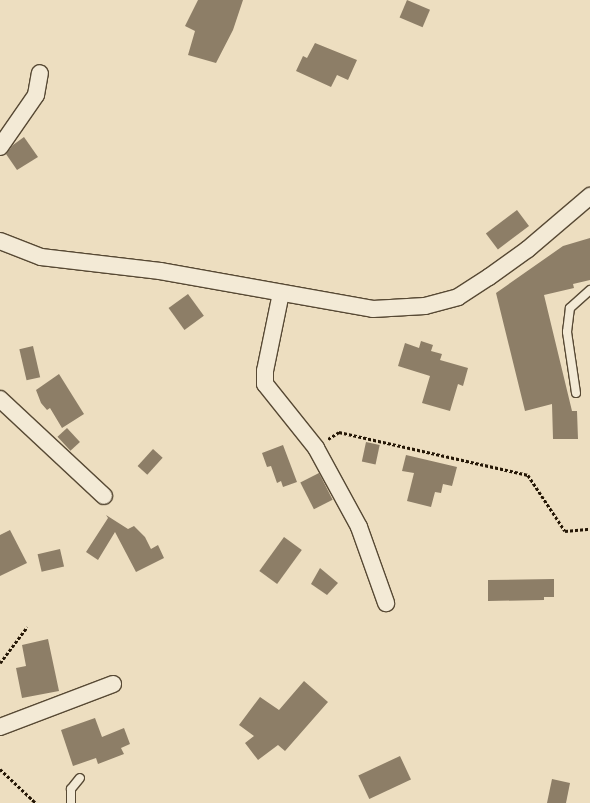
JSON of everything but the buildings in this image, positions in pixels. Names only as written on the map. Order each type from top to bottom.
[{"type":"street","points":[[0,147],[36,95],[40,74]]},
{"type":"street","points":[[0,241],[41,256],[160,271],[373,309],[425,306],[458,297],[528,249],[590,196]]},
{"type":"street","points":[[281,293],[265,371],[265,384],[316,448],[359,527],[386,603]]},
{"type":"street","points":[[0,398],[104,496]]},
{"type":"street","points":[[0,727],[113,684]]},
{"type":"lane","points":[[576,393],[567,332],[570,308],[590,290]]},
{"type":"lane","points":[[71,803],[71,789],[80,778]]},
{"type":"path","points":[[316,448],[339,432],[528,475],[565,531],[590,529]]},
{"type":"path","points":[[0,663],[27,627]]},
{"type":"path","points":[[0,769],[36,803]]}]
